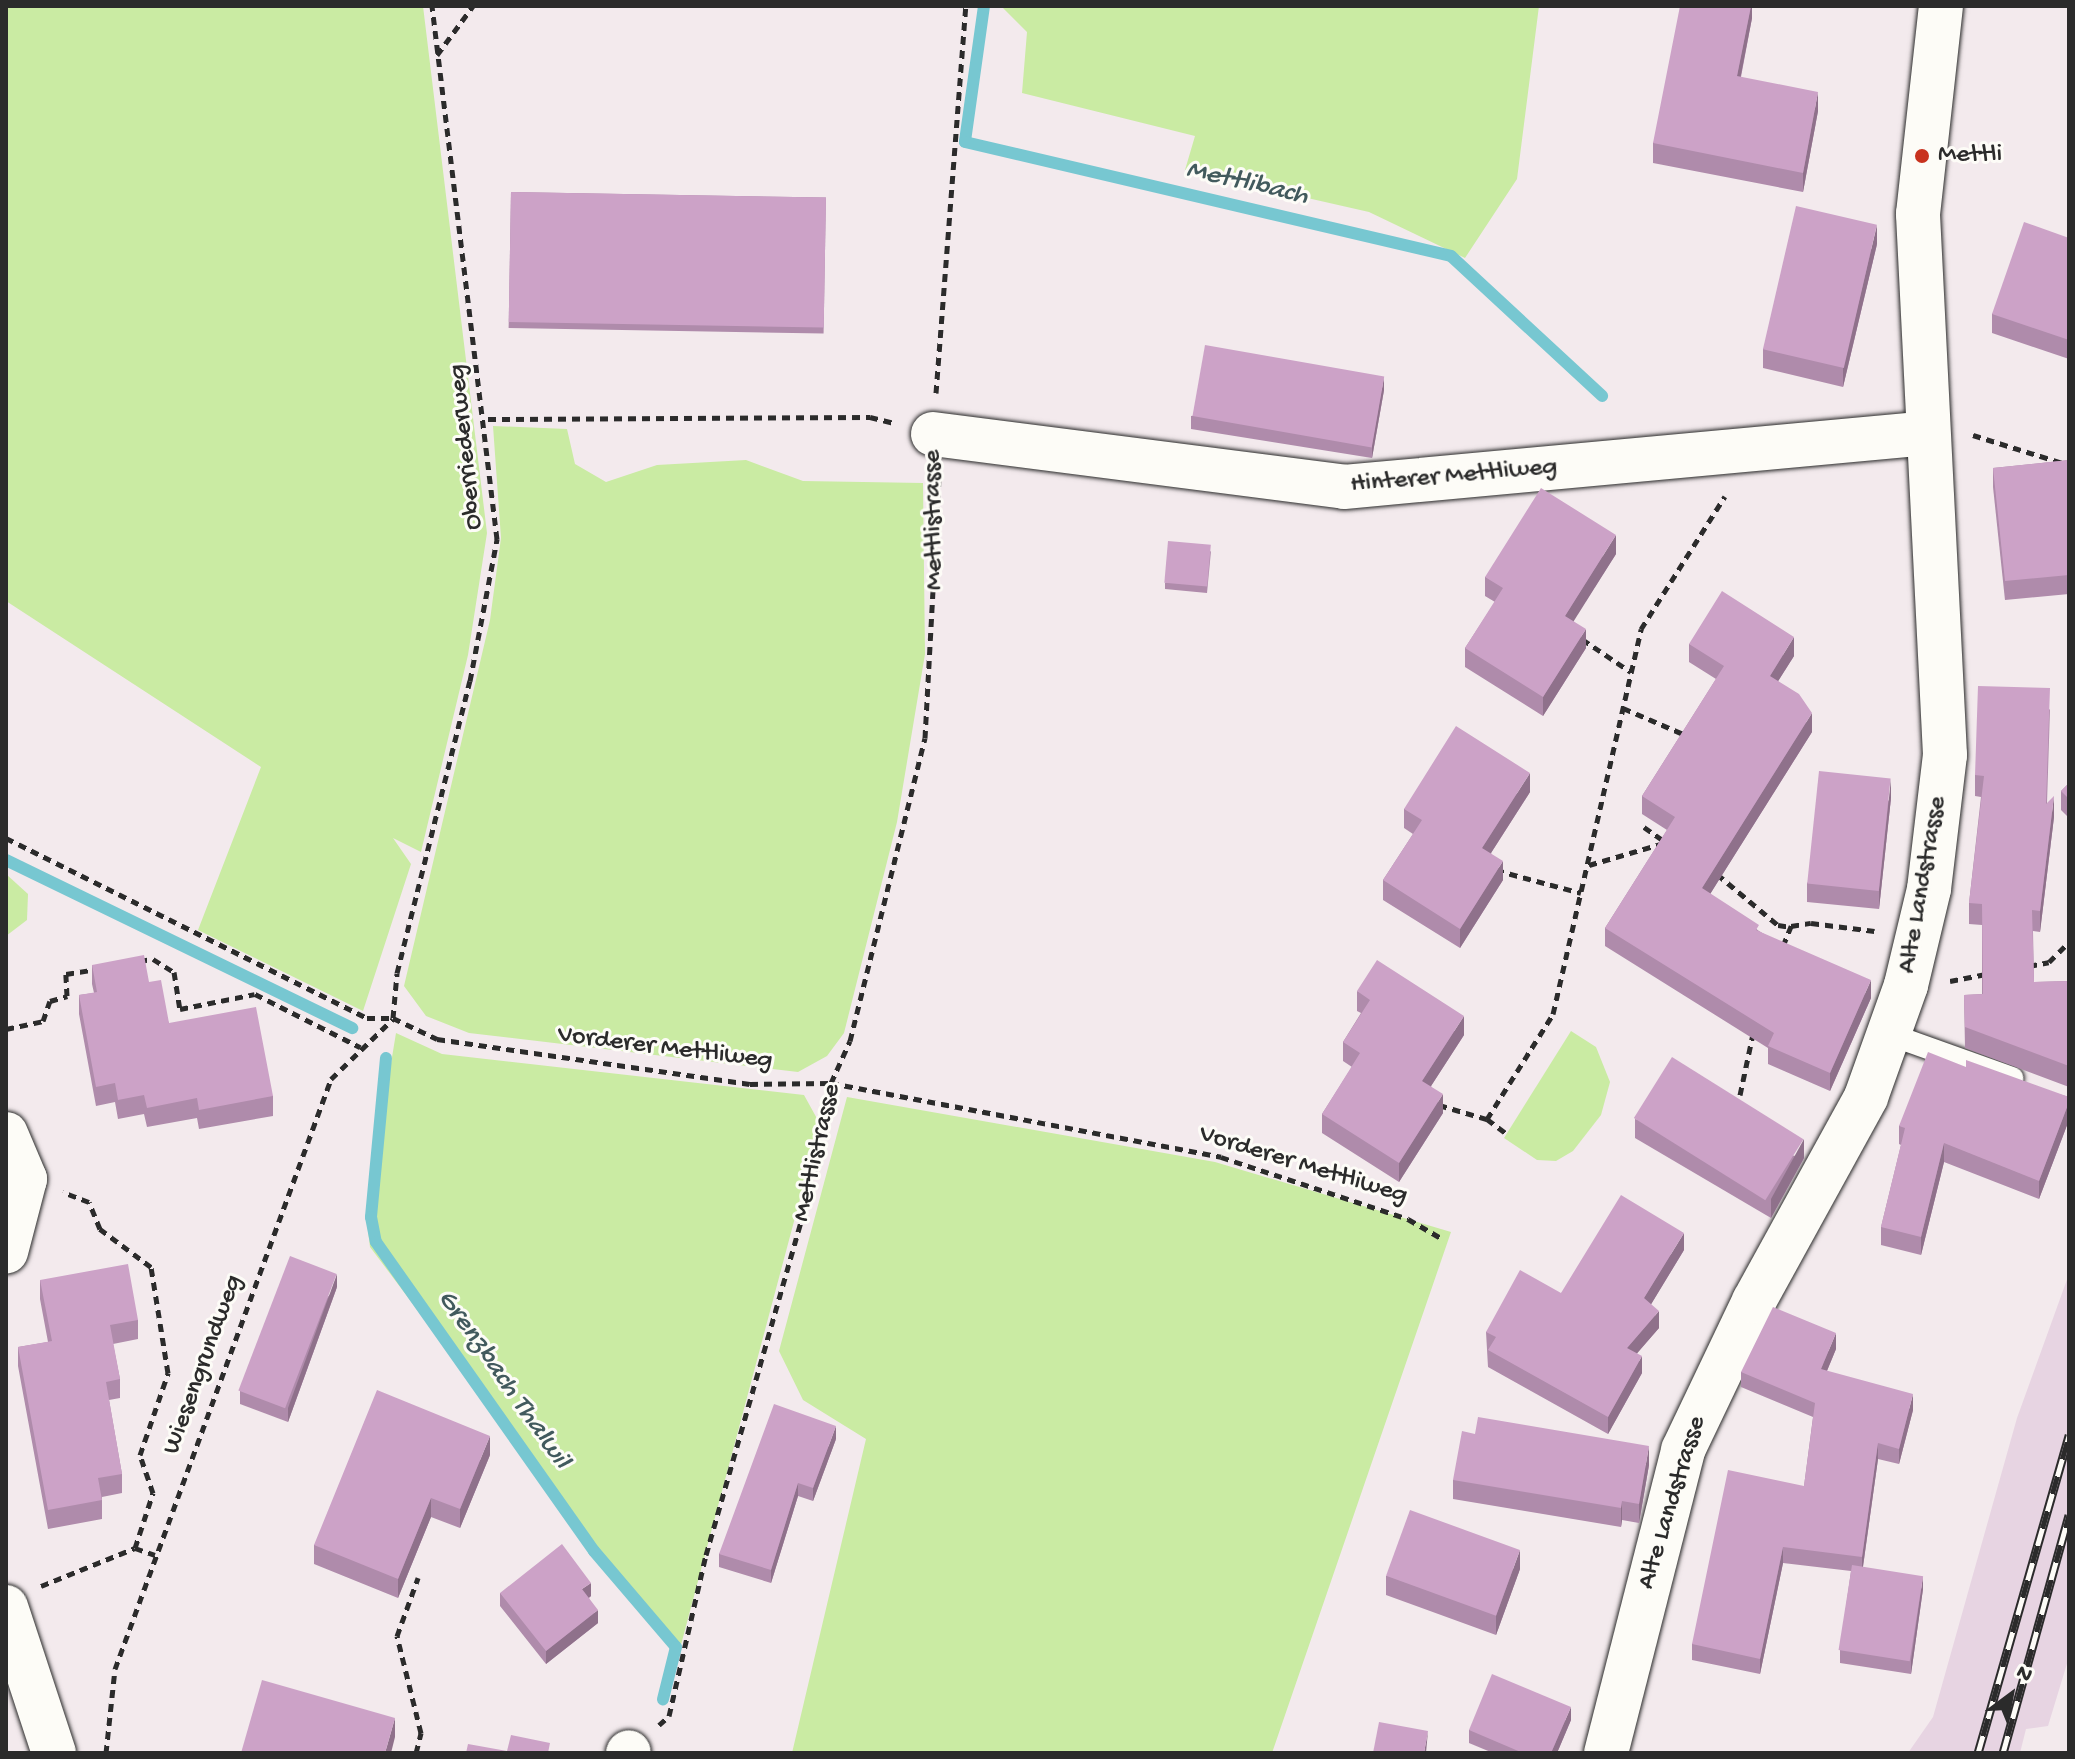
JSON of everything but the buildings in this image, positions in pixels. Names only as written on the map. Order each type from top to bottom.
[{"type":"main road","name":"Alte Landstrasse","points":[[1606,1753],[1683,1450],[1754,1301],[1844,1146],[1889,1034],[1919,941],[1945,755],[1948,433],[1918,214],[1941,6]]},
{"type":"main road","name":"Hinterer Mettliweg","points":[[933,434],[1344,487],[1742,447],[1948,433]]},
{"type":"main road","points":[[6,1134],[25,1179],[6,1252]]},
{"type":"main road","points":[[15,1598],[54,1753]]},
{"type":"lane","points":[[1889,1034],[2033,1087]]},
{"type":"path","name":"Oberriederweg","points":[[393,1018],[397,973],[470,681],[497,539],[488,419],[436,56],[432,6]]},
{"type":"path","points":[[436,56],[473,6]]},
{"type":"path","name":"Mettlistrasse","points":[[628,1753],[669,1716],[706,1555],[825,1138],[831,1083],[850,1041],[925,738],[937,606],[933,434],[966,6]]},
{"type":"path","points":[[488,419],[870,417],[933,434]]},
{"type":"path","points":[[1948,433],[2069,465]]},
{"type":"path","points":[[1487,1119],[1553,1014],[1641,629],[1731,485],[1742,447]]},
{"type":"path","points":[[1568,629],[1631,672]]},
{"type":"path","points":[[1623,708],[1697,742]]},
{"type":"path","points":[[1644,827],[1678,850]]},
{"type":"path","name":"Vorderer Mettliweg","points":[[6,838],[367,1018],[393,1018],[437,1039],[750,1084],[831,1083],[1221,1157],[1408,1219],[1441,1238]]},
{"type":"path","points":[[1589,865],[1667,843]]},
{"type":"path","points":[[1702,864],[1778,925],[1848,925],[1919,941]]},
{"type":"path","points":[[1482,867],[1581,893]]},
{"type":"path","points":[[1778,957],[1791,926]]},
{"type":"path","points":[[2020,967],[2049,962],[2069,942]]},
{"type":"path","points":[[124,964],[153,959],[174,972],[180,1009],[255,994],[360,1047]]},
{"type":"path","points":[[6,1029],[43,1021],[50,1001],[67,996],[66,974],[110,966]]},
{"type":"path","points":[[1933,984],[1991,973]]},
{"type":"path","name":"Wiesengrundweg","points":[[106,1753],[115,1669],[331,1079],[360,1047],[393,1018]]},
{"type":"path","points":[[1740,1095],[1754,1030]]},
{"type":"path","points":[[1422,1100],[1487,1119],[1507,1134]]},
{"type":"path","points":[[25,1179],[89,1202],[100,1229],[151,1267],[168,1373],[140,1455],[153,1493],[135,1548]]},
{"type":"path","points":[[15,1598],[135,1548],[155,1555]]},
{"type":"path","points":[[416,1753],[421,1733],[397,1636],[418,1578]]},
{"type":"shaded area","points":[[2069,1274],[2069,1657],[2048,1726],[2026,1729],[2020,1753],[1908,1753],[1933,1717],[2017,1418]]},
{"type":"green space","points":[[6,6],[423,6],[487,533],[468,655],[421,852],[393,838],[411,864],[363,1011],[198,930],[261,767],[6,601]]},
{"type":"green space","points":[[1539,6],[1517,179],[1465,258],[1369,212],[1185,170],[1195,136],[1022,93],[1027,32],[1003,8]]},
{"type":"green space","points":[[493,426],[567,429],[575,464],[606,482],[657,465],[746,460],[803,481],[923,483],[925,654],[897,822],[844,1033],[827,1056],[798,1072],[469,1033],[426,1016],[404,986],[490,620],[501,538]]},
{"type":"green space","points":[[6,874],[28,894],[27,920],[6,936]]},
{"type":"green space","points":[[1571,1031],[1596,1047],[1610,1082],[1601,1115],[1573,1151],[1556,1161],[1537,1160],[1504,1138]]},
{"type":"green space","points":[[396,1033],[442,1054],[804,1095],[820,1124],[678,1656],[370,1247],[366,1215]]},
{"type":"green space","points":[[847,1097],[1215,1162],[1451,1232],[1272,1753],[792,1753],[866,1439],[803,1400],[779,1351]]},
{"type":"waterway","name":"Mettlibach","points":[[984,6],[965,142],[1451,256],[1602,396]]},
{"type":"waterway","name":"Grenzbach Thalwil","points":[[6,860],[352,1028]]},
{"type":"waterway","name":"Grenzbach Thalwil","points":[[386,1058],[371,1217],[376,1242],[594,1551],[676,1647],[663,1699]]},
{"type":"railway","points":[[1978,1753],[2069,1435]]},
{"type":"railway","points":[[2003,1753],[2069,1515]]},
{"type":"place","name":"Mettli","points":[[1922,156]]}]
